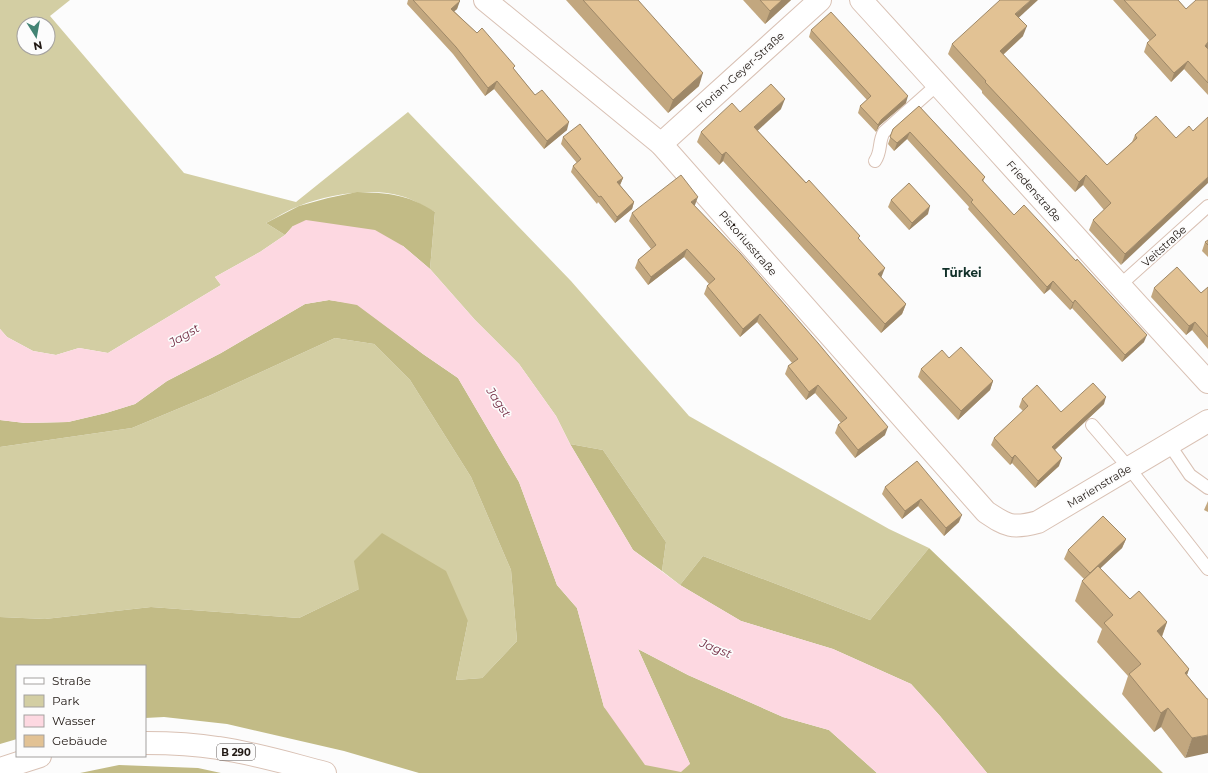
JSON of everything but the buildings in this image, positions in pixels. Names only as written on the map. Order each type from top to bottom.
[{"type":"street","name":"Pistoriusstraße","points":[[485,0],[661,144],[986,512]]},
{"type":"street","name":"Florian-Geyer-Straße","points":[[661,144],[820,0]]},
{"type":"street","name":"Friedenstraße","points":[[861,0],[1119,286],[1208,382]]},
{"type":"street","name":"Marienstraße","points":[[986,512],[1010,526],[1023,526],[1038,522],[1208,421]]},
{"type":"street","name":"B 290","points":[[146,743],[218,748],[286,762],[325,773]]},
{"type":"street","points":[[0,769],[37,757]]},
{"type":"lane","points":[[875,161],[880,151],[881,138],[884,132],[938,84]]},
{"type":"lane","name":"Veitstraße","points":[[1119,286],[1208,206]]},
{"type":"lane","points":[[1092,425],[1129,468],[1208,569]]},
{"type":"lane","points":[[1169,444],[1190,475],[1208,488]]},
{"type":"green space","points":[[0,0],[70,0],[50,16],[16,16],[16,56],[56,56],[56,23],[184,173],[296,202],[408,112],[571,281],[689,416],[889,529],[929,548],[870,620],[703,556],[680,585],[662,571],[666,542],[603,450],[570,444],[556,416],[519,364],[475,320],[430,269],[435,212],[405,197],[389,193],[363,192],[310,202],[282,214],[266,223],[285,235],[260,252],[215,277],[221,285],[108,353],[79,348],[56,355],[33,351],[7,337],[0,329]]},
{"type":"green space","points":[[335,338],[374,344],[410,380],[471,477],[511,570],[517,641],[482,678],[456,680],[468,621],[359,589],[299,618],[151,607],[45,619],[0,617],[0,447],[132,428],[211,395]]},
{"type":"shaded area","points":[[357,192],[388,194],[406,198],[416,201],[435,212],[430,269],[403,246],[293,226],[285,235],[266,223],[299,206]]},
{"type":"shaded area","points":[[329,300],[357,304],[423,354],[458,378],[519,482],[557,585],[577,608],[604,707],[690,764],[638,649],[688,675],[783,717],[829,730],[877,773],[419,773],[344,751],[227,724],[164,717],[146,718],[146,665],[16,665],[16,739],[0,744],[0,617],[45,619],[151,607],[299,618],[359,589],[354,561],[382,533],[446,571],[468,621],[456,680],[482,678],[517,641],[511,570],[471,477],[410,380],[374,344],[335,338],[211,395],[132,428],[0,447],[0,420],[25,423],[68,422],[135,404],[167,381],[221,353],[305,304]]},
{"type":"shaded area","points":[[570,444],[603,450],[666,542],[662,571],[633,550]]},
{"type":"shaded area","points":[[929,548],[1163,773],[987,773],[940,716],[911,684],[833,649],[741,621],[680,585],[703,556],[870,620]]},
{"type":"shaded area","points":[[119,765],[198,768],[221,773],[80,773]]},
{"type":"water","name":"Jagst","points":[[306,220],[375,230],[403,246],[430,269],[475,320],[519,364],[556,416],[570,444],[633,550],[680,585],[741,621],[833,649],[911,684],[940,716],[987,773],[877,773],[829,730],[783,717],[688,675],[638,649],[690,764],[681,772],[645,765],[604,707],[577,608],[557,585],[519,482],[458,378],[357,305],[329,300],[305,304],[221,353],[167,381],[135,404],[68,422],[25,423],[0,420],[0,329],[7,337],[33,351],[56,355],[79,348],[108,353],[221,285],[215,277],[260,252],[285,235],[293,226]]},
{"type":"district","name":"Türkei","points":[[962,272]]}]
